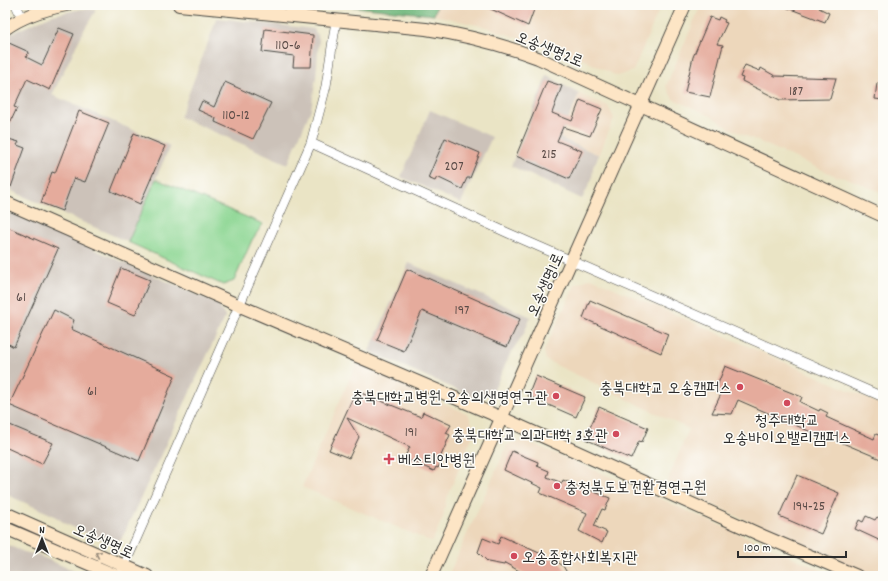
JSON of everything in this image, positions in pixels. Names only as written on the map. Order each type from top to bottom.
[{"type":"street","points":[[16,5],[23,20]]},
{"type":"street","points":[[5,29],[52,8],[66,5]]},
{"type":"street","name":"오송생명2로","points":[[179,5],[426,29],[462,34],[486,40],[538,58],[883,216]]},
{"type":"street","name":"오송생명1로","points":[[431,576],[685,5]]},
{"type":"street","points":[[120,573],[240,306],[311,143],[326,86],[336,21]]},
{"type":"street","points":[[311,143],[572,261],[883,397]]},
{"type":"street","points":[[5,202],[240,306],[502,418],[763,536],[857,576]]},
{"type":"street","name":"오송생명로","points":[[5,513],[120,573]]},
{"type":"street","name":"오송생명로","points":[[5,528],[120,573],[147,576]]},
{"type":"shaded area","points":[[437,5],[661,5],[633,71],[617,76],[576,56],[563,54],[486,27],[434,15]]},
{"type":"shaded area","points":[[701,5],[883,5],[883,193],[847,178],[838,177],[729,128],[711,116],[673,99],[666,86]]},
{"type":"shaded area","points":[[82,9],[96,10],[84,30],[52,95],[170,146],[128,242],[5,188],[5,39],[12,33],[52,15]]},
{"type":"shaded area","points":[[217,18],[314,29],[319,39],[316,77],[311,109],[288,164],[180,117]]},
{"type":"shaded area","points":[[547,75],[579,94],[560,138],[599,155],[593,167],[592,179],[582,199],[511,166]]},
{"type":"shaded area","points":[[579,94],[608,106],[614,118],[599,155],[560,138]]},
{"type":"shaded area","points":[[430,110],[492,137],[461,203],[401,177]]},
{"type":"shaded area","points":[[5,210],[218,304],[225,317],[121,540],[109,543],[66,524],[53,515],[5,494]]},
{"type":"shaded area","points":[[409,263],[531,317],[523,335],[511,352],[493,392],[478,399],[369,351]]},
{"type":"shaded area","points":[[591,278],[883,405],[883,576],[870,576],[666,484],[689,429],[546,360],[544,351],[575,285]]},
{"type":"shaded area","name":"베스티안병원","points":[[356,364],[468,414],[475,430],[446,500],[443,517],[432,542],[302,487]]},
{"type":"shaded area","points":[[524,440],[835,576],[448,576],[508,444]]},
{"type":"shaded area","points":[[5,544],[24,552],[38,555],[85,576],[5,576]]},
{"type":"green space","points":[[336,5],[437,5],[434,15]]},
{"type":"green space","points":[[156,179],[263,224],[252,240],[234,281],[223,285],[128,242]]},
{"type":"building","points":[[482,5],[530,5],[535,7],[528,26]]},
{"type":"building","points":[[780,5],[821,5],[819,8],[829,13],[825,22]]},
{"type":"building","points":[[710,17],[718,20],[719,17],[727,23],[717,44],[723,45],[710,97],[685,92],[693,57]]},
{"type":"building","points":[[59,28],[74,34],[50,90],[27,79],[14,107],[17,108],[10,123],[5,121],[5,46],[9,43],[29,52],[26,57],[42,65]]},
{"type":"building","points":[[265,29],[313,35],[311,67],[293,67],[294,56],[262,52]]},
{"type":"building","points":[[745,65],[760,71],[761,68],[775,76],[836,78],[830,99],[780,100],[742,81],[743,78],[740,77]]},
{"type":"building","points":[[547,81],[562,86],[552,113],[572,121],[580,100],[602,109],[590,136],[563,127],[557,141],[582,151],[569,179],[516,156]]},
{"type":"building","points":[[225,82],[271,103],[253,139],[215,122],[216,118],[198,110],[202,101],[214,107]]},
{"type":"building","points":[[877,83],[883,84],[883,100],[875,99]]},
{"type":"building","points":[[79,111],[109,123],[85,182],[74,178],[62,211],[41,203],[52,172],[55,173]]},
{"type":"building","points":[[134,133],[165,146],[140,204],[111,191]]},
{"type":"building","points":[[5,138],[19,142],[17,145],[25,148],[11,187],[5,184]]},
{"type":"building","points":[[445,138],[480,153],[470,178],[467,178],[462,189],[437,177],[435,181],[428,178]]},
{"type":"building","points":[[5,226],[58,249],[14,347],[5,342]]},
{"type":"building","points":[[121,268],[150,280],[135,315],[107,303]]},
{"type":"building","points":[[407,269],[520,319],[507,347],[422,311],[404,351],[377,340]]},
{"type":"building","points":[[590,300],[668,334],[661,353],[583,318]]},
{"type":"building","points":[[54,310],[74,320],[71,329],[175,376],[139,461],[9,405]]},
{"type":"building","points":[[725,366],[802,397],[800,402],[819,411],[820,409],[828,413],[826,417],[874,439],[876,434],[883,437],[883,460],[819,433],[818,435],[738,400],[732,414],[712,413],[721,394],[715,391]]},
{"type":"building","name":"충북대학교병원 오송의생명연구관","points":[[536,376],[585,397],[576,417],[528,396]]},
{"type":"building","points":[[356,391],[421,417],[423,412],[451,425],[446,433],[450,435],[440,458],[442,460],[438,468],[436,467],[434,471],[404,458],[410,447],[347,418],[359,437],[349,458],[329,450]]},
{"type":"building","name":"충북대학교 의과대학 3호관","points":[[599,407],[648,428],[642,442],[639,441],[631,459],[585,439]]},
{"type":"building","points":[[5,423],[53,443],[42,464],[5,447]]},
{"type":"building","name":"충청북도보건환경연구원","points":[[512,451],[538,462],[537,466],[549,471],[547,477],[562,483],[563,480],[610,498],[605,510],[602,509],[594,526],[607,532],[602,543],[579,531],[587,513],[540,493],[542,488],[504,470]]},
{"type":"building","points":[[797,475],[839,493],[821,534],[779,516]]},
{"type":"building","points":[[866,516],[875,520],[877,517],[883,520],[883,542],[855,529],[859,520],[863,522]]},
{"type":"building","name":"오송종합사회복지관","points":[[501,536],[555,560],[563,566],[569,576],[528,576],[505,563],[504,565],[488,562],[478,552],[483,538],[498,544]]},
{"type":"place","name":"충북대학교 오송캠퍼스","points":[[740,387]]},
{"type":"place","name":"충북대학교병원 오송의생명연구관","points":[[556,396]]},
{"type":"place","name":"청주대학교 오송바이오밸리캠퍼스","points":[[787,403]]},
{"type":"place","name":"충북대학교 의과대학 3호관","points":[[616,434]]},
{"type":"place","name":"베스티안병원","points":[[389,459]]},
{"type":"place","name":"충청북도보건환경연구원","points":[[557,486]]},
{"type":"place","name":"오송종합사회복지관","points":[[514,556]]}]
